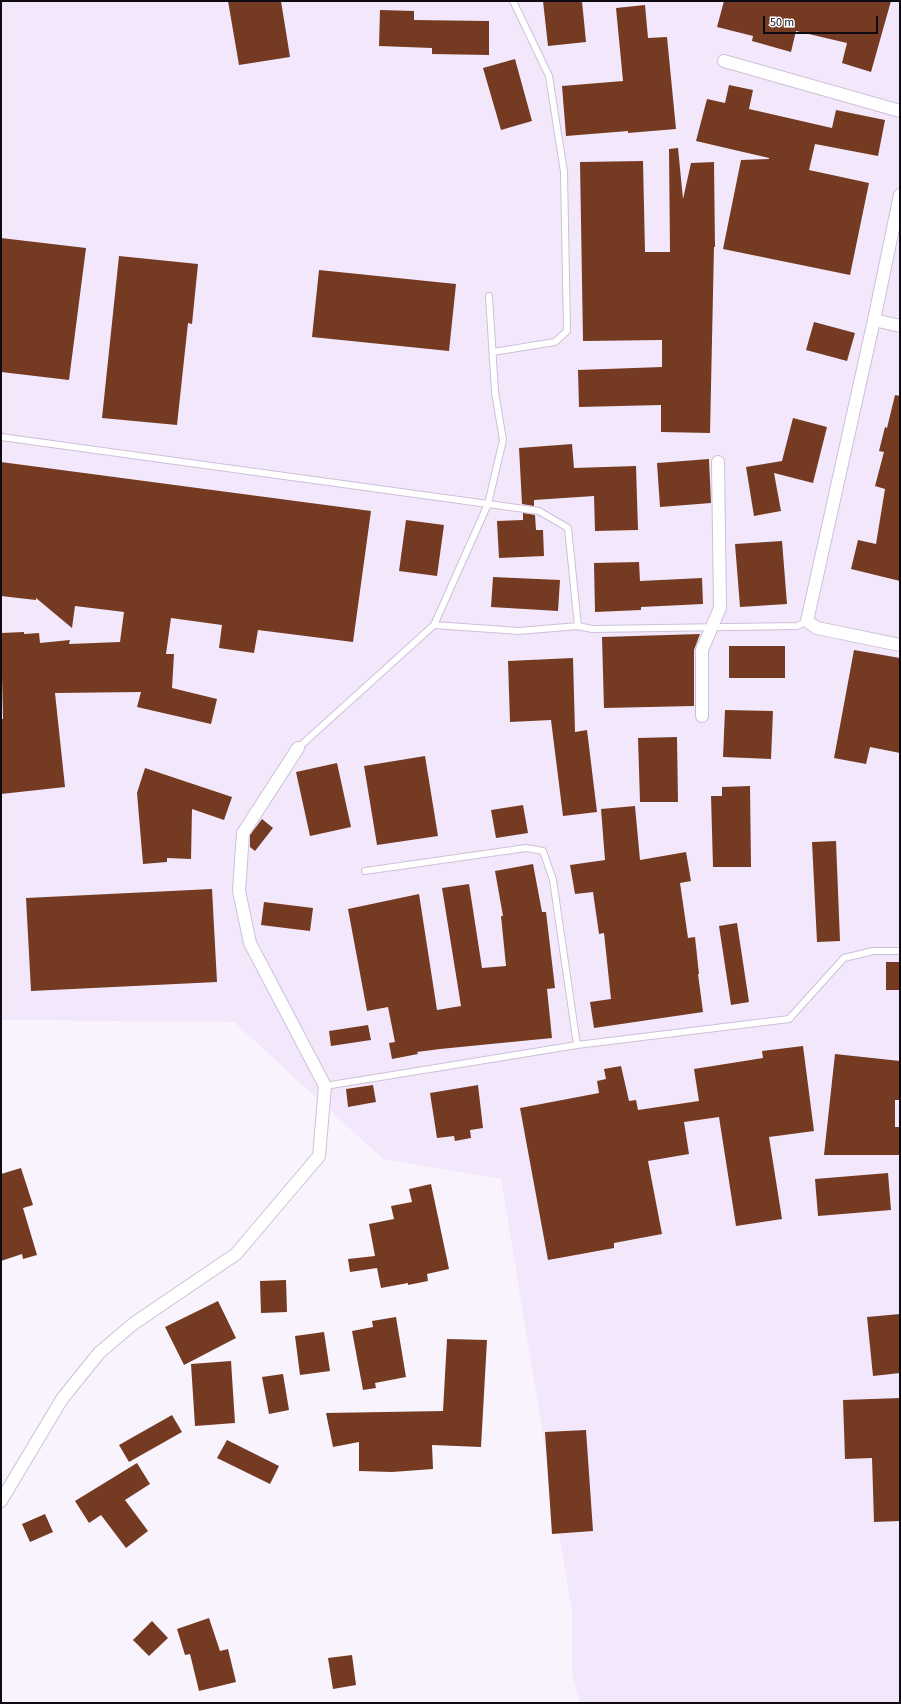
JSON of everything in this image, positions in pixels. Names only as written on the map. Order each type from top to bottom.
[{"type":"street","points":[[724,61],[900,110]]},
{"type":"street","points":[[900,195],[807,622],[817,628],[900,645]]},
{"type":"street","points":[[874,320],[900,326]]},
{"type":"street","points":[[702,716],[702,650],[720,608],[718,462]]},
{"type":"street","points":[[1,1501],[62,1399],[99,1353],[133,1324],[236,1254],[319,1156],[325,1086],[250,943],[239,891],[243,833],[298,748]]},
{"type":"lane","points":[[493,352],[555,342],[567,331],[564,172],[549,76],[513,1]]},
{"type":"lane","points":[[298,748],[434,625],[488,504],[503,440],[496,392],[489,296]]},
{"type":"lane","points":[[1,437],[539,511],[568,528],[578,626]]},
{"type":"lane","points":[[434,625],[519,631],[578,626],[592,629],[798,626],[807,622]]},
{"type":"lane","points":[[365,871],[526,848],[543,851],[553,880],[577,1045]]},
{"type":"lane","points":[[325,1086],[577,1045],[789,1019],[844,958],[873,951],[900,951]]},
{"type":"shaded area","points":[[1,1],[900,1],[900,1703],[580,1703],[572,1674],[572,1612],[501,1179],[383,1159],[234,1022],[1,1020]]},
{"type":"building","points":[[228,1],[281,1],[290,57],[239,65]]},
{"type":"building","points":[[543,1],[582,1],[586,42],[548,46]]},
{"type":"building","points":[[724,1],[891,1],[871,72],[842,63],[847,43],[796,31],[791,52],[752,41],[753,36],[717,27]]},
{"type":"building","points":[[645,5],[648,38],[667,37],[676,129],[566,136],[562,86],[623,81],[616,8]]},
{"type":"building","points":[[380,10],[414,11],[414,20],[489,21],[489,55],[432,54],[432,48],[379,46]]},
{"type":"building","points":[[515,59],[532,121],[501,130],[483,68]]},
{"type":"building","points":[[729,85],[753,90],[749,109],[832,128],[836,110],[885,120],[878,156],[815,144],[809,170],[869,183],[850,275],[723,249],[741,160],[769,159],[696,141],[707,99],[725,103]]},
{"type":"building","points":[[678,148],[683,199],[691,163],[714,162],[715,247],[710,433],[661,432],[661,405],[579,407],[578,370],[662,367],[662,340],[583,341],[580,162],[643,161],[645,252],[670,252],[669,149]]},
{"type":"building","points":[[1,238],[86,248],[69,380],[1,372]]},
{"type":"building","points":[[119,256],[198,264],[192,324],[188,323],[177,425],[102,418]]},
{"type":"building","points":[[319,270],[456,284],[449,351],[312,337]]},
{"type":"building","points":[[814,322],[855,333],[847,361],[806,350]]},
{"type":"building","points":[[895,395],[900,396],[900,581],[851,569],[858,540],[876,544],[885,489],[875,486],[884,452],[879,451],[885,427],[887,428]]},
{"type":"building","points":[[793,418],[827,427],[813,483],[774,473],[781,511],[754,516],[746,467],[782,461]]},
{"type":"building","points":[[572,444],[574,468],[636,466],[638,530],[595,531],[594,496],[534,500],[534,506],[522,504],[519,448]]},
{"type":"building","points":[[709,459],[711,503],[660,507],[657,463]]},
{"type":"building","points":[[1,462],[371,511],[353,642],[258,630],[254,653],[219,648],[222,625],[171,618],[166,654],[174,654],[172,688],[217,699],[211,724],[137,707],[141,692],[55,693],[65,787],[1,794],[1,719],[3,719],[1,633],[39,633],[40,643],[70,640],[69,644],[120,642],[124,612],[75,606],[72,628],[36,598],[36,600],[1,596]]},
{"type":"building","points":[[523,513],[535,515],[536,530],[543,530],[544,556],[499,558],[497,521],[523,520]]},
{"type":"building","points":[[406,520],[444,525],[437,576],[399,571]]},
{"type":"building","points":[[782,541],[787,604],[740,607],[735,544]]},
{"type":"building","points":[[639,562],[640,581],[702,578],[703,604],[641,607],[641,610],[595,612],[594,563]]},
{"type":"building","points":[[493,577],[560,580],[558,611],[491,607]]},
{"type":"building","points":[[700,634],[694,650],[694,706],[604,708],[602,637]]},
{"type":"building","points":[[729,646],[785,646],[785,678],[729,678]]},
{"type":"building","points":[[854,650],[900,658],[900,753],[870,747],[866,764],[834,758]]},
{"type":"building","points":[[573,658],[575,732],[587,730],[597,812],[563,816],[551,720],[510,722],[508,661]]},
{"type":"building","points":[[725,710],[773,711],[771,759],[723,757]]},
{"type":"building","points":[[677,737],[678,802],[640,802],[638,738]]},
{"type":"building","points":[[425,756],[438,836],[377,845],[364,766]]},
{"type":"building","points":[[337,763],[351,827],[310,836],[296,772]]},
{"type":"building","points":[[145,768],[232,797],[224,820],[192,809],[191,859],[167,858],[167,862],[143,864],[137,793]]},
{"type":"building","points":[[750,786],[751,867],[713,867],[711,796],[722,796],[722,787]]},
{"type":"building","points":[[523,805],[528,833],[496,838],[491,810]]},
{"type":"building","points":[[635,806],[640,860],[686,852],[691,881],[680,883],[688,938],[695,937],[703,1012],[594,1028],[590,1002],[611,999],[604,933],[599,934],[593,892],[575,894],[570,865],[605,860],[601,809]]},
{"type":"building","points":[[262,819],[273,828],[255,851],[250,847],[250,835]]},
{"type":"building","points":[[836,841],[840,941],[817,942],[812,842]]},
{"type":"building","points":[[533,864],[542,912],[546,912],[555,988],[547,989],[552,1038],[417,1052],[418,1054],[392,1059],[389,1043],[395,1042],[388,1007],[367,1011],[348,909],[419,894],[437,1010],[461,1006],[442,888],[469,884],[482,968],[506,966],[501,916],[503,916],[495,871]]},
{"type":"building","points":[[212,889],[217,982],[31,991],[26,898]]},
{"type":"building","points":[[264,902],[313,908],[310,931],[261,925]]},
{"type":"building","points":[[737,923],[749,1002],[731,1005],[719,926]]},
{"type":"building","points":[[886,962],[900,962],[900,990],[886,990]]},
{"type":"building","points":[[368,1025],[371,1040],[331,1046],[329,1031]]},
{"type":"building","points":[[803,1046],[814,1131],[769,1137],[782,1219],[736,1226],[719,1117],[684,1122],[689,1154],[648,1161],[662,1234],[614,1243],[614,1248],[548,1260],[520,1108],[599,1093],[597,1081],[606,1079],[604,1069],[621,1066],[629,1101],[636,1100],[638,1110],[699,1101],[694,1069],[763,1058],[762,1051]]},
{"type":"building","points":[[835,1054],[900,1061],[900,1100],[895,1100],[895,1127],[900,1127],[900,1155],[824,1155]]},
{"type":"building","points":[[373,1085],[376,1102],[348,1107],[346,1089]]},
{"type":"building","points":[[478,1085],[483,1128],[470,1130],[471,1138],[455,1141],[454,1136],[437,1138],[430,1093]]},
{"type":"building","points":[[21,1168],[33,1205],[23,1208],[37,1255],[23,1259],[22,1254],[1,1261],[1,1174]]},
{"type":"building","points":[[888,1173],[891,1210],[818,1216],[815,1179]]},
{"type":"building","points":[[431,1184],[449,1269],[427,1274],[428,1281],[381,1288],[377,1268],[350,1272],[348,1259],[375,1256],[369,1224],[394,1219],[391,1206],[412,1202],[409,1189]]},
{"type":"building","points":[[286,1280],[287,1312],[261,1313],[260,1281]]},
{"type":"building","points":[[218,1301],[236,1338],[184,1365],[165,1327]]},
{"type":"building","points":[[900,1314],[900,1373],[873,1376],[867,1317]]},
{"type":"building","points":[[396,1317],[406,1377],[375,1383],[376,1388],[363,1390],[352,1331],[373,1327],[372,1321]]},
{"type":"building","points":[[324,1332],[330,1371],[300,1375],[295,1336]]},
{"type":"building","points":[[447,1339],[487,1340],[481,1447],[432,1445],[433,1469],[392,1472],[359,1471],[359,1442],[333,1447],[326,1413],[443,1411]]},
{"type":"building","points":[[231,1361],[235,1423],[195,1426],[191,1364]]},
{"type":"building","points":[[283,1374],[289,1410],[269,1414],[262,1377]]},
{"type":"building","points":[[900,1398],[900,1521],[874,1522],[872,1458],[845,1459],[843,1400]]},
{"type":"building","points":[[172,1415],[182,1432],[129,1462],[119,1445]]},
{"type":"building","points":[[586,1430],[593,1531],[552,1534],[545,1432]]},
{"type":"building","points":[[227,1440],[279,1466],[270,1484],[217,1458]]},
{"type":"building","points":[[137,1463],[150,1484],[125,1500],[148,1531],[126,1548],[101,1515],[89,1523],[75,1501]]},
{"type":"building","points":[[45,1514],[53,1532],[30,1542],[22,1524]]},
{"type":"building","points":[[209,1618],[220,1651],[228,1649],[236,1682],[199,1691],[190,1654],[185,1655],[177,1629]]},
{"type":"building","points":[[152,1621],[168,1638],[149,1656],[133,1640]]},
{"type":"building","points":[[352,1655],[356,1685],[333,1689],[328,1658]]}]
